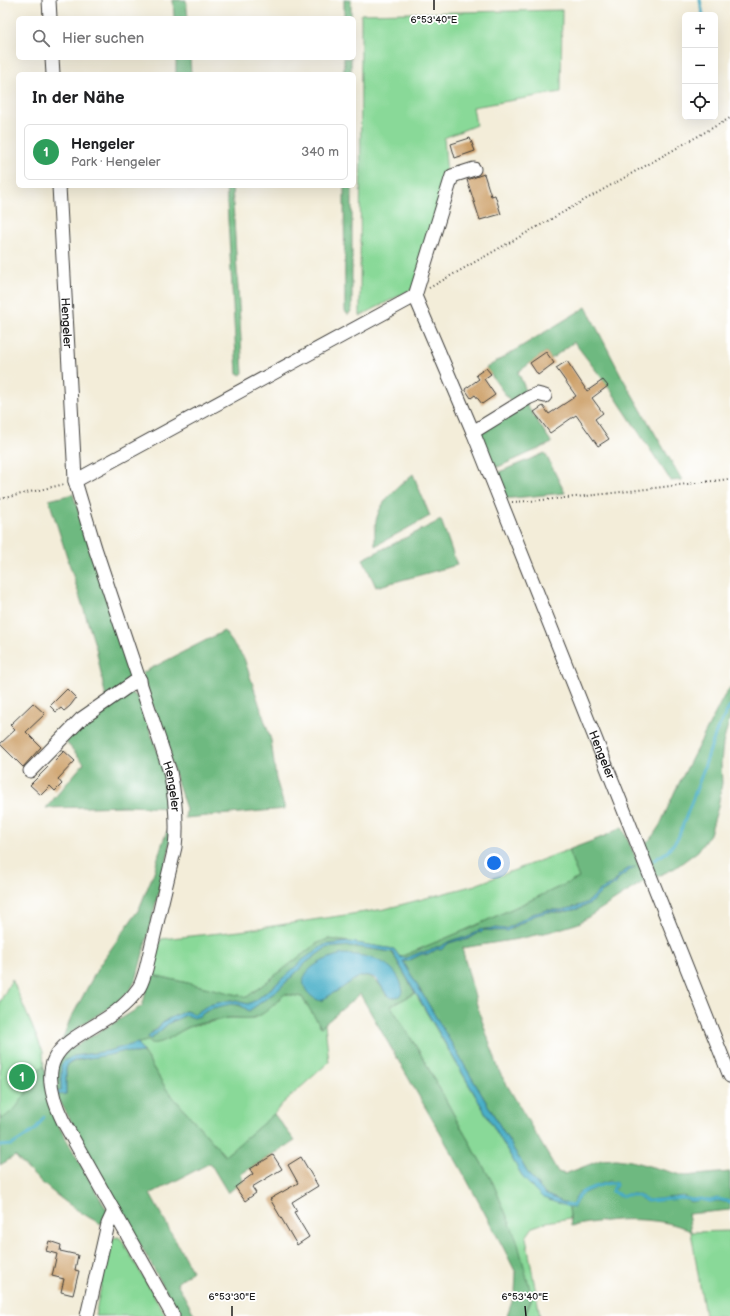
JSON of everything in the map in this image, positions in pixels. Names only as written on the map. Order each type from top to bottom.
[{"type":"street","points":[[49,0],[50,16]]},
{"type":"street","points":[[52,60],[53,72]]},
{"type":"street","points":[[75,481],[416,296],[452,176],[474,169]]},
{"type":"street","name":"Hengeler","points":[[59,188],[75,481],[95,548],[170,772],[175,798],[177,829],[175,847],[146,969],[139,989],[126,1003],[110,1015],[79,1034],[61,1048],[54,1059],[51,1084],[56,1104],[63,1121],[173,1316]]},
{"type":"street","name":"Hengeler","points":[[416,296],[473,432],[730,1076]]},
{"type":"street","points":[[473,432],[528,398],[537,394],[545,396]]},
{"type":"street","points":[[30,771],[81,719],[133,683],[140,680]]},
{"type":"street","points":[[87,1316],[108,1224],[114,1211]]},
{"type":"path","points":[[416,296],[730,118]]},
{"type":"path","points":[[501,502],[541,501],[730,479]]},
{"type":"path","points":[[0,499],[75,481]]},
{"type":"green space","points":[[173,0],[186,0],[188,16],[174,16]]},
{"type":"green space","points":[[344,0],[351,0],[351,16],[344,16]]},
{"type":"green space","points":[[562,10],[561,92],[473,107],[476,125],[444,138],[447,176],[414,288],[360,316],[361,14]]},
{"type":"green space","points":[[176,60],[190,60],[191,72],[176,72]]},
{"type":"green space","points":[[344,60],[351,60],[351,72],[344,72]]},
{"type":"green space","points":[[226,188],[232,188],[243,373],[241,375],[237,373]]},
{"type":"green space","points":[[344,188],[352,188],[352,309],[349,314],[345,311]]},
{"type":"green space","points":[[586,307],[622,377],[682,480],[671,481],[608,386],[574,342],[551,359],[546,352],[518,372],[525,388],[523,397],[512,404],[486,368]]},
{"type":"green space","points":[[526,404],[552,443],[498,467],[489,465],[478,437],[485,426]]},
{"type":"green space","points":[[545,453],[565,493],[502,499],[494,479],[499,472]]},
{"type":"green space","points":[[413,474],[430,516],[375,546],[375,524],[379,510],[392,493]]},
{"type":"green space","points":[[73,494],[132,679],[106,699],[96,648],[49,500]]},
{"type":"green space","points":[[441,520],[457,565],[376,587],[363,559]]},
{"type":"green space","points":[[224,631],[244,658],[271,740],[276,779],[285,809],[185,818],[186,809],[142,673]]},
{"type":"green space","points":[[730,687],[730,717],[723,744],[721,763],[722,783],[718,807],[710,834],[698,851],[675,868],[656,877],[644,845],[652,837],[660,825],[675,791]]},
{"type":"green space","points":[[125,689],[138,697],[162,764],[168,791],[167,808],[129,806],[46,808],[84,763],[66,742],[87,720]]},
{"type":"green space","points":[[622,827],[646,880],[579,923],[518,939],[462,948],[478,1009],[500,1073],[558,1172],[565,1174],[601,1160],[616,1159],[631,1161],[685,1176],[730,1172],[730,1201],[717,1198],[709,1200],[701,1198],[691,1199],[683,1196],[647,1200],[635,1194],[621,1195],[614,1191],[617,1185],[616,1182],[609,1181],[578,1193],[572,1205],[545,1194],[529,1175],[403,961],[408,961],[422,954],[428,955],[437,949],[441,950],[449,943],[459,940],[467,940],[484,930],[497,931],[512,929],[533,916],[548,912],[563,912],[578,909],[589,904],[601,893],[616,884],[619,878],[630,870],[629,868],[618,876],[614,883],[599,891],[588,902],[578,906],[562,910],[547,910],[532,914],[506,929],[494,928],[479,930],[466,938],[459,938],[448,942],[428,952],[421,952],[406,958],[400,957],[468,929],[579,878],[568,850],[605,836]]},
{"type":"green space","points":[[171,830],[169,851],[137,977],[131,989],[114,1005],[83,1024],[62,1040],[70,1020],[99,966],[139,909],[154,872],[167,831]]},
{"type":"green space","points":[[568,850],[579,878],[468,929],[400,957],[394,949],[328,939],[316,944],[247,997],[149,974],[161,939],[240,931],[385,909],[475,885]]},
{"type":"green space","points":[[328,939],[350,942],[324,945],[256,1000],[248,1004],[231,1000],[208,1005],[195,1014],[185,1011],[166,1020],[152,1032],[151,1039],[169,1023],[186,1015],[200,1016],[208,1010],[228,1004],[239,1005],[249,1011],[278,990],[307,962],[326,948],[350,946],[392,952],[415,993],[391,1006],[420,1053],[493,1183],[517,1240],[532,1297],[525,1316],[507,1316],[515,1293],[516,1273],[462,1171],[360,994],[321,1027],[302,997],[285,994],[268,1010],[256,1017],[214,1020],[184,1029],[162,1042],[152,1043],[147,1041],[108,1051],[74,1056],[61,1066],[61,1091],[57,1092],[55,1066],[67,1051],[142,1006],[149,974],[247,997],[316,944]],"holes":[[[373,957],[387,996],[378,983],[370,977],[361,976],[321,1000]]]},
{"type":"green space","points":[[12,979],[43,1052],[46,1101],[0,1143],[0,1002]]},
{"type":"green space","points":[[415,993],[524,1179],[557,1202],[569,1207],[570,1218],[547,1222],[533,1227],[526,1237],[540,1316],[525,1316],[532,1297],[493,1183],[420,1053],[391,1006]]},
{"type":"green space","points":[[285,994],[302,997],[321,1027],[325,1024],[329,1062],[282,1104],[274,1114],[225,1156],[167,1090],[138,1043],[147,1041],[149,1043],[161,1042],[189,1027],[228,1018],[255,1018],[262,1014]]},
{"type":"green space","points":[[125,1051],[134,1053],[143,1052],[167,1090],[225,1156],[274,1114],[295,1141],[241,1174],[243,1181],[228,1193],[210,1163],[150,1194],[192,1271],[177,1283],[195,1316],[180,1316],[57,1095],[66,1094],[66,1069],[68,1064],[81,1059]]},
{"type":"green space","points":[[43,1066],[45,1070],[47,1099],[53,1116],[108,1212],[101,1224],[77,1210],[55,1194],[34,1176],[15,1156],[0,1165],[0,1116],[2,1119],[15,1109],[31,1086],[40,1068]]},
{"type":"green space","points":[[615,1184],[611,1191],[620,1197],[634,1196],[646,1202],[683,1199],[691,1202],[701,1200],[710,1202],[718,1201],[730,1203],[730,1210],[688,1214],[691,1232],[673,1224],[650,1220],[615,1220],[571,1226],[569,1207],[574,1207],[580,1195],[602,1185]]},
{"type":"green space","points":[[730,1231],[730,1316],[705,1316],[691,1232]]},
{"type":"green space","points":[[118,1237],[121,1239],[166,1316],[95,1316],[110,1242],[114,1238]]},
{"type":"water","points":[[635,867],[619,878],[616,884],[601,893],[589,904],[578,909],[563,912],[548,912],[533,916],[507,931],[484,930],[466,940],[459,940],[449,943],[441,950],[437,949],[428,955],[422,954],[408,961],[403,961],[529,1175],[545,1194],[569,1205],[569,1207],[543,1198],[524,1179],[392,952],[350,946],[326,948],[307,962],[278,990],[249,1011],[240,1005],[231,1004],[209,1009],[200,1016],[194,1018],[186,1015],[169,1023],[151,1039],[147,1038],[166,1020],[185,1011],[195,1014],[208,1005],[231,1000],[248,1004],[256,1000],[304,959],[324,945],[350,942],[394,949],[400,957],[406,958],[421,952],[428,952],[436,947],[440,947],[459,938],[466,938],[479,930],[494,928],[506,929],[532,914],[547,910],[562,910],[578,906],[588,902],[599,891],[614,883],[618,876],[629,868]]},
{"type":"water","points":[[343,954],[372,958],[389,967],[396,973],[403,992],[399,996],[392,998],[387,994],[376,979],[363,976],[321,1001],[312,997],[306,990],[304,983],[305,976],[308,971],[322,961]]},
{"type":"water","points":[[138,1043],[143,1052],[134,1053],[125,1051],[76,1060],[68,1064],[66,1069],[66,1094],[57,1095],[57,1092],[61,1091],[61,1066],[64,1061],[74,1056],[108,1051]]},
{"type":"building","points":[[470,138],[475,151],[455,158],[451,144]]},
{"type":"building","points":[[484,174],[491,196],[495,195],[501,214],[480,220],[467,180]]},
{"type":"building","points":[[546,352],[554,363],[538,375],[530,363]]},
{"type":"building","points":[[567,361],[587,391],[603,380],[608,386],[592,398],[603,413],[595,419],[609,439],[598,446],[576,415],[550,433],[534,412],[543,406],[549,414],[576,396],[556,368]]},
{"type":"building","points":[[486,368],[491,374],[484,379],[495,395],[482,404],[475,395],[471,398],[465,389],[479,379],[476,375]]},
{"type":"building","points":[[67,689],[76,698],[64,711],[61,708],[56,712],[50,706]]},
{"type":"building","points":[[33,703],[45,714],[26,732],[41,747],[23,767],[0,744],[15,730],[10,725]]},
{"type":"building","points":[[64,751],[75,761],[58,779],[62,784],[55,791],[50,786],[41,795],[30,785]]},
{"type":"building","points":[[273,1155],[282,1169],[252,1187],[256,1193],[245,1201],[235,1187],[253,1174],[250,1169]]},
{"type":"building","points":[[301,1157],[318,1186],[292,1202],[297,1211],[294,1212],[309,1237],[297,1245],[270,1199],[298,1183],[288,1165]]},
{"type":"building","points":[[49,1241],[61,1245],[60,1251],[78,1255],[75,1270],[79,1271],[73,1295],[61,1292],[64,1279],[52,1276],[57,1254],[46,1251]]},
{"type":"waterway","points":[[700,0],[702,12]]},
{"type":"waterway","points":[[654,860],[667,852],[678,838],[716,732],[730,706]]},
{"type":"waterway","points":[[0,1146],[12,1145],[35,1130],[44,1117]]},
{"type":"waterway","points":[[566,1205],[573,1206],[580,1194],[587,1190],[611,1183],[615,1183],[616,1185],[612,1191],[621,1196],[635,1195],[647,1201],[683,1198],[710,1201],[718,1199],[730,1202]]},
{"type":"place","name":"Hengeler","points":[[22,1077]]}]
